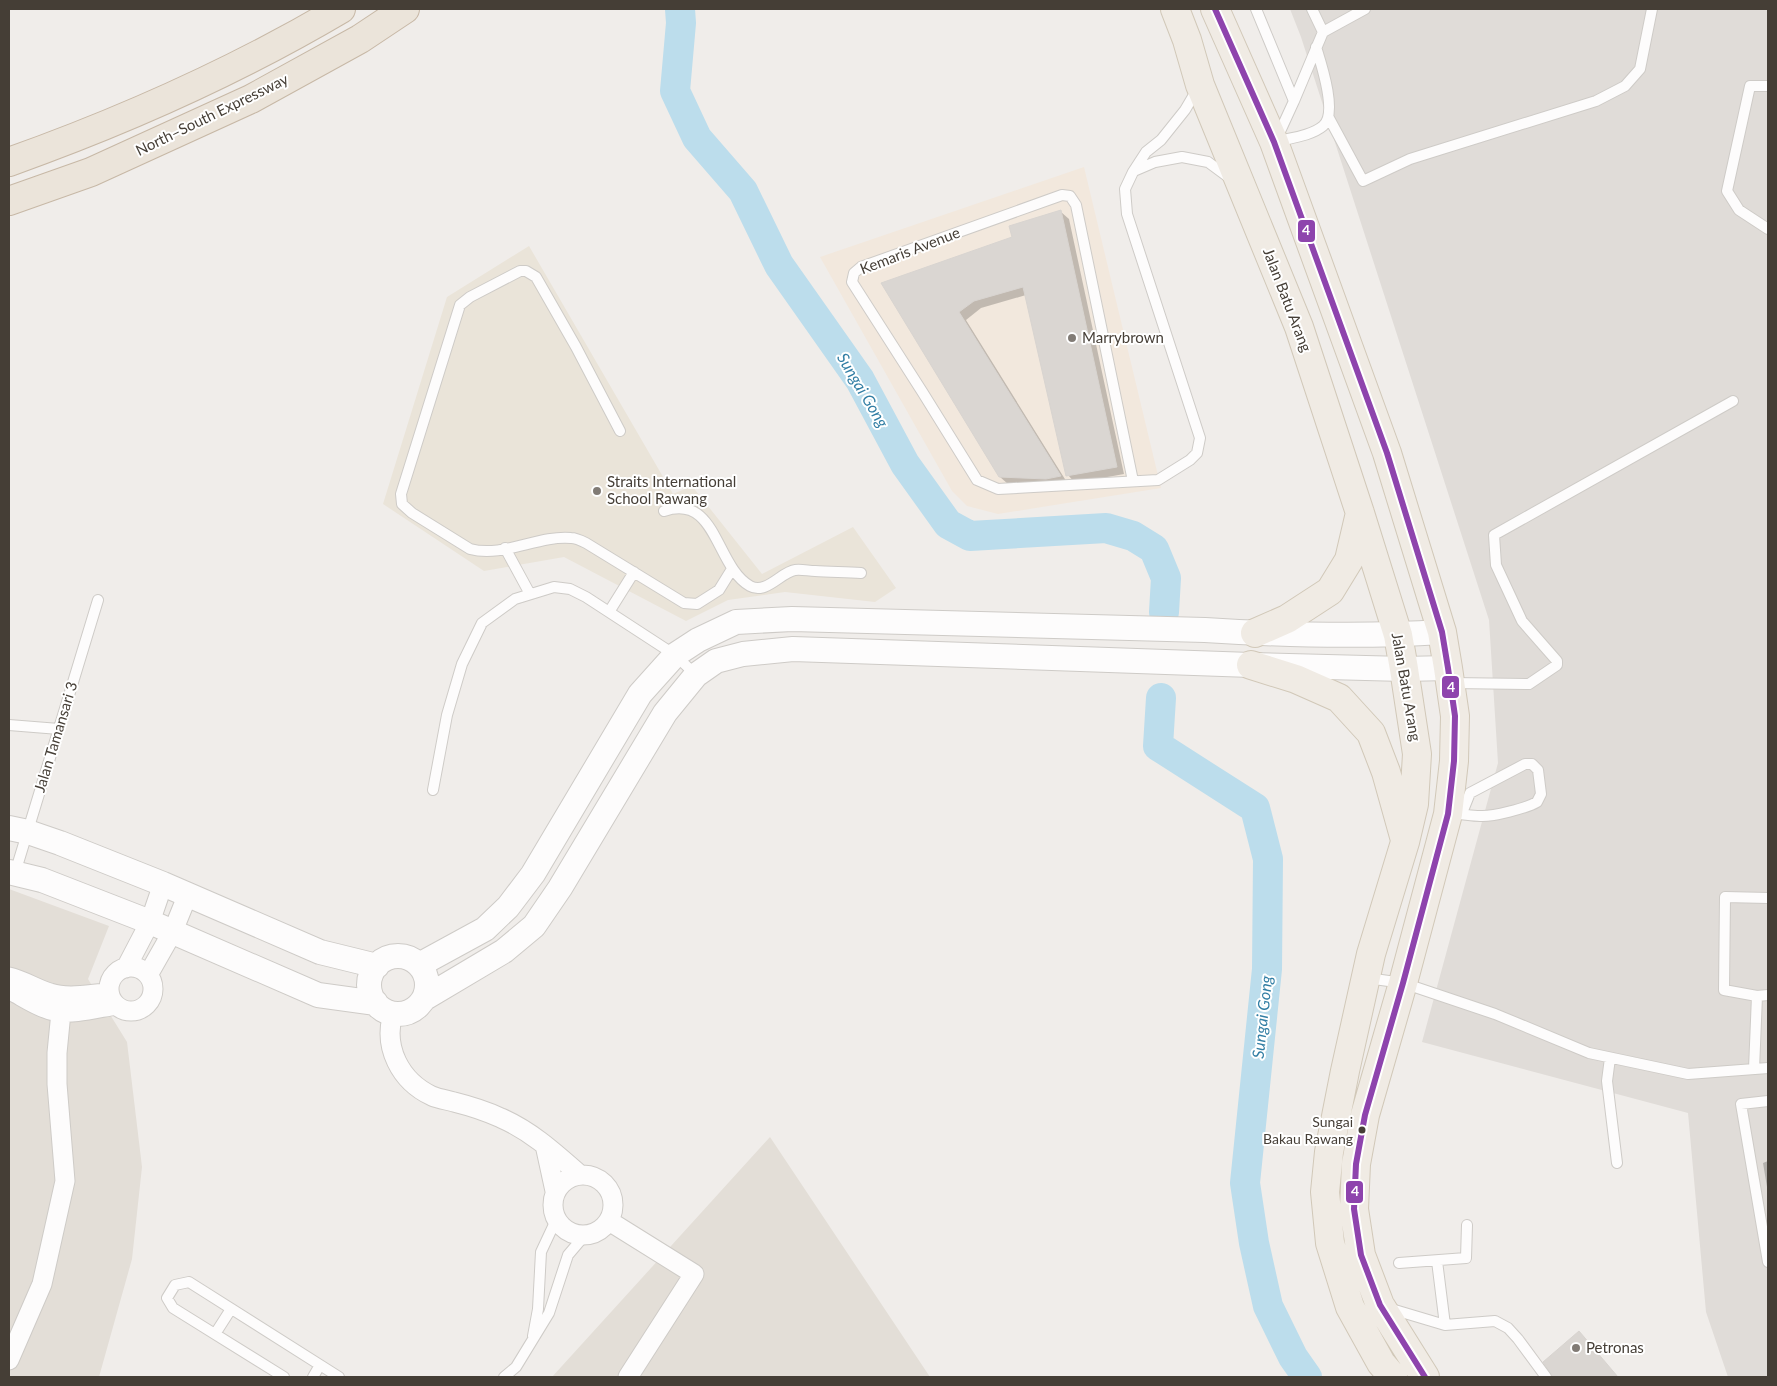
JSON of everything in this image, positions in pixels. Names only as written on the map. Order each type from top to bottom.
[{"type":"highway","points":[[9,162],[74,139],[229,71],[341,9]]},
{"type":"highway","name":"North–South Expressway","points":[[9,201],[91,172],[250,99],[360,39],[405,9]]},
{"type":"main road","name":"Jalan Batu Arang","points":[[1175,9],[1187,40],[1200,85],[1299,327],[1398,635],[1404,669],[1417,754],[1414,804],[1406,842],[1371,954],[1341,1089],[1329,1152],[1325,1192],[1330,1243],[1350,1307],[1382,1363],[1393,1377]]},
{"type":"main road","points":[[1215,9],[1274,142],[1387,453],[1442,632],[1449,676],[1455,725],[1455,814],[1365,1115],[1356,1164],[1354,1209],[1361,1255],[1380,1305],[1425,1377]]},
{"type":"main road","points":[[1255,633],[1287,619],[1330,591],[1349,560],[1360,513]]},
{"type":"main road","points":[[1251,665],[1296,679],[1339,698],[1371,733],[1386,772],[1406,842]]},
{"type":"street","points":[[419,965],[485,929],[508,908],[533,874],[640,694],[675,655],[698,640],[736,622],[792,619],[1255,633],[1398,635],[1442,632]]},
{"type":"street","points":[[425,998],[504,951],[534,926],[560,888],[665,713],[696,675],[716,661],[743,654],[793,649],[1404,669],[1449,676]]},
{"type":"street","points":[[18,830],[188,894],[320,952],[377,966]]},
{"type":"street","points":[[12,873],[42,880],[173,931],[318,995],[384,1009],[403,1014],[412,1011],[420,1005],[425,998],[427,990],[425,972],[412,959],[402,956],[384,959],[377,966],[369,980],[369,988],[384,1009],[390,1024],[391,1050],[397,1066],[412,1083],[432,1096],[472,1107],[501,1118],[532,1134],[579,1174]]},
{"type":"street","points":[[126,968],[150,922],[163,884]]},
{"type":"street","points":[[148,975],[173,931],[188,894]]},
{"type":"street","points":[[126,968],[138,969],[148,975],[153,989],[149,1003],[143,1008],[129,1011],[122,1010],[112,999],[111,980],[120,970],[126,968]]},
{"type":"street","points":[[9,977],[51,994],[61,1004],[57,1053],[57,1084],[65,1181],[42,1284],[9,1360]]},
{"type":"street","points":[[9,987],[12,991],[43,1007],[112,999]]},
{"type":"street","points":[[545,1145],[555,1191]]},
{"type":"street","points":[[588,1174],[598,1178],[606,1184],[611,1192],[613,1212],[609,1221],[603,1228],[594,1233],[585,1235],[568,1232],[556,1220],[552,1210],[552,1200],[555,1191],[569,1177],[588,1174]]},
{"type":"street","points":[[609,1221],[694,1274],[628,1377]]},
{"type":"lane","points":[[1256,9],[1294,102]]},
{"type":"lane","points":[[1312,9],[1322,32]]},
{"type":"lane","points":[[1274,142],[1294,102],[1322,32],[1365,9]]},
{"type":"lane","points":[[1316,47],[1328,90],[1329,118],[1363,181],[1410,160],[1596,101],[1626,86],[1640,69],[1652,9]]},
{"type":"lane","name":"Kemaris Avenue","points":[[1133,481],[1076,204],[1070,196],[1062,195],[861,267],[854,273],[852,282],[924,393],[977,480],[998,489],[1158,480],[1190,460],[1197,453],[1200,438],[1128,214],[1125,189],[1146,152],[1161,140],[1185,110],[1200,85]]},
{"type":"lane","points":[[1768,86],[1750,86],[1727,190],[1739,210],[1768,229]]},
{"type":"lane","points":[[1274,142],[1322,127],[1329,118]]},
{"type":"lane","points":[[1133,172],[1155,162],[1182,158],[1208,162],[1243,189]]},
{"type":"lane","points":[[620,431],[576,347],[536,277],[526,271],[520,271],[470,297],[460,305],[401,494],[402,504],[470,549],[478,551],[553,539],[572,538],[586,542],[684,603],[697,604],[719,590],[732,569]]},
{"type":"lane","points":[[1449,676],[1529,684],[1557,666],[1557,661],[1522,621],[1496,564],[1494,535],[1733,401]]},
{"type":"lane","points":[[664,511],[674,508],[689,508],[705,519],[732,569],[751,586],[764,587],[795,570],[861,573]]},
{"type":"lane","points":[[505,548],[530,594]]},
{"type":"lane","points":[[609,612],[634,572]]},
{"type":"lane","points":[[434,790],[448,715],[462,664],[482,623],[515,599],[554,587],[570,590],[586,597],[675,655],[696,675]]},
{"type":"lane","name":"Jalan Tamansari 3","points":[[12,873],[18,830],[58,729],[98,600]]},
{"type":"lane","points":[[9,725],[58,729]]},
{"type":"lane","points":[[1525,764],[1532,764],[1538,770],[1541,794],[1538,802],[1530,806],[1481,816],[1455,814],[1470,793],[1525,764]]},
{"type":"lane","points":[[1768,898],[1725,897],[1724,990],[1757,996],[1768,995]]},
{"type":"lane","points":[[1366,978],[1403,983],[1496,1014],[1590,1053],[1610,1058],[1688,1074],[1768,1068]]},
{"type":"lane","points":[[1754,1069],[1757,996]]},
{"type":"lane","points":[[1610,1058],[1607,1081],[1617,1163]]},
{"type":"lane","points":[[1768,1101],[1741,1104],[1768,1262]]},
{"type":"lane","points":[[531,1344],[538,1309],[541,1252],[556,1220]]},
{"type":"lane","points":[[1399,1263],[1466,1258],[1467,1225]]},
{"type":"lane","points":[[504,1377],[516,1367],[549,1313],[568,1256],[585,1235]]},
{"type":"lane","points":[[1437,1261],[1445,1325]]},
{"type":"lane","points":[[284,1377],[173,1308],[167,1298],[175,1286],[189,1282],[339,1377]]},
{"type":"lane","points":[[1380,1305],[1445,1325],[1495,1321],[1508,1328],[1546,1377]]},
{"type":"lane","points":[[215,1334],[231,1309]]},
{"type":"lane","points":[[312,1377],[320,1365]]},
{"type":"shaded area","points":[[1290,9],[1768,9],[1768,1377],[1728,1377],[1706,1312],[1688,1113],[1422,1042],[1498,763],[1489,620],[1301,37]]},
{"type":"shaded area","points":[[1084,167],[1161,488],[998,514],[967,506],[952,491],[820,257]]},
{"type":"shaded area","points":[[529,246],[673,494],[692,486],[762,574],[853,527],[896,588],[875,602],[785,592],[728,600],[686,621],[564,557],[484,571],[383,504],[447,297]]},
{"type":"shaded area","points":[[9,889],[109,926],[88,979],[127,1042],[142,1167],[132,1259],[99,1377],[9,1377]]},
{"type":"shaded area","points":[[770,1137],[930,1377],[552,1377]]},
{"type":"building","points":[[1061,210],[1117,467],[1066,476],[1023,287],[974,301],[959,312],[1061,476],[1046,479],[999,477],[881,283],[1012,237],[1009,226]]},
{"type":"building","name":"Petronas","points":[[1579,1331],[1618,1377],[1553,1377],[1543,1362]]},
{"type":"waterway","name":"Sungai Gong","points":[[680,9],[681,23],[675,91],[697,138],[743,191],[779,265],[860,380],[905,464],[948,524],[970,536],[1106,528],[1133,536],[1154,549],[1166,578],[1164,612]]},
{"type":"waterway","name":"Sungai Gong","points":[[1161,698],[1158,746],[1255,808],[1268,859],[1267,969],[1245,1183],[1254,1243],[1268,1306],[1293,1357],[1307,1377]]},
{"type":"transit line","name":"4","points":[[1215,9],[1274,142],[1387,453],[1442,632],[1448,668],[1455,716],[1454,761],[1448,814],[1403,983],[1365,1115],[1356,1164],[1354,1209],[1361,1255],[1380,1305],[1425,1377]]},
{"type":"place","name":"Marrybrown","points":[[1072,338]]},
{"type":"place","name":"Straits International School Rawang","points":[[597,491]]},
{"type":"place","name":"Sungai Bakau Rawang","points":[[1362,1130]]},
{"type":"place","name":"Petronas","points":[[1576,1348]]}]
